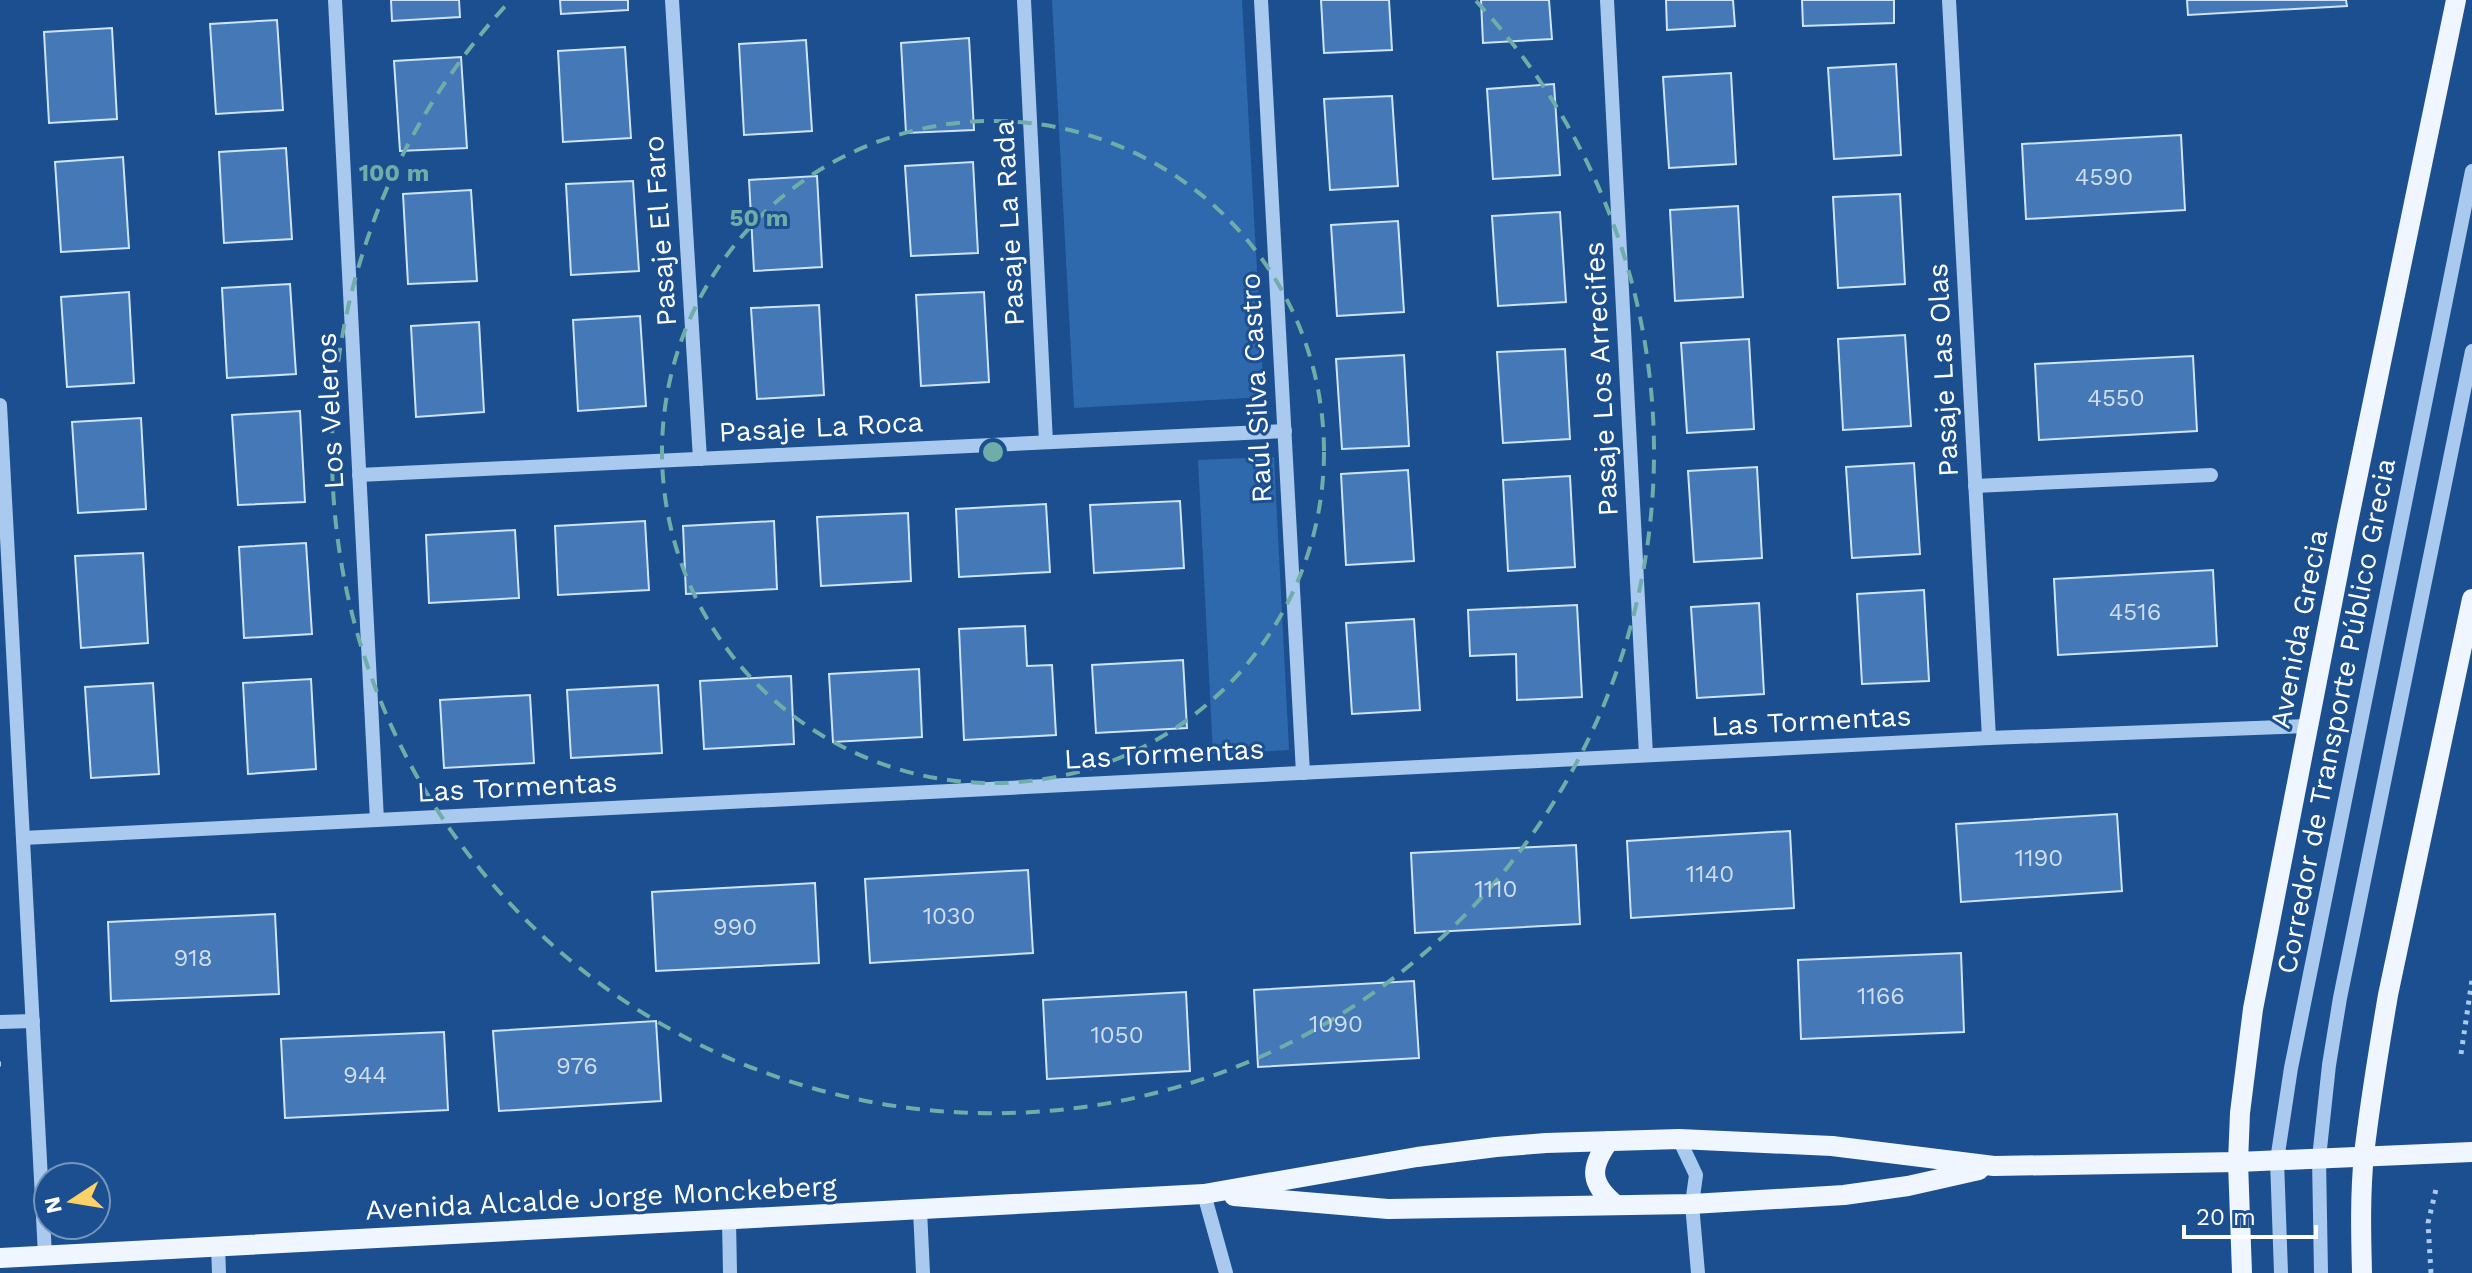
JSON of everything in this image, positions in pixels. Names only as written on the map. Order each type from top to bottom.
[{"type":"main road","name":"Avenida Grecia","points":[[2242,1273],[2238,1162],[2240,1113],[2253,1009],[2456,0]]},
{"type":"main road","points":[[2362,1273],[2364,1156],[2388,995],[2472,599]]},
{"type":"main road","name":"Avenida Alcalde Jorge Monckeberg","points":[[0,1258],[1204,1194],[1417,1157],[1496,1147],[1609,1141],[1679,1139],[1832,1146],[1994,1166],[2238,1162],[2472,1152]]},
{"type":"main road","points":[[1609,1141],[1598,1155],[1595,1181],[1602,1194],[1616,1205]]},
{"type":"main road","name":"Avenida Alcalde Jorge Monckeberg","points":[[1204,1194],[1388,1209],[1692,1204],[1857,1193],[1908,1186],[1994,1166]]},
{"type":"street","name":"Los Veleros","points":[[335,0],[377,820]]},
{"type":"street","name":"Pasaje El Faro","points":[[672,0],[700,459]]},
{"type":"street","name":"Pasaje La Rada","points":[[1024,0],[1046,442]]},
{"type":"street","name":"Raúl Silva Castro","points":[[1261,0],[1303,773]]},
{"type":"street","name":"Pasaje Los Arrecifes","points":[[1607,0],[1646,755]]},
{"type":"street","name":"Pasaje Las Olas","points":[[1949,0],[1989,738]]},
{"type":"street","name":"Corredor de Transporte Público Grecia","points":[[2281,1273],[2277,1160],[2291,1068],[2472,171]]},
{"type":"street","name":"Corredor de Transporte Público Grecia","points":[[2321,1273],[2319,1158],[2329,1065],[2472,351]]},
{"type":"street","points":[[0,405],[5,579],[23,838],[45,1255]]},
{"type":"street","name":"Pasaje La Roca","points":[[359,475],[1285,431]]},
{"type":"street","points":[[1975,486],[2211,475]]},
{"type":"street","name":"Las Tormentas","points":[[23,838],[1989,738],[2308,726]]},
{"type":"street","points":[[0,1022],[33,1021]]},
{"type":"street","points":[[1679,1139],[1696,1175],[1692,1204],[1698,1273]]},
{"type":"street","points":[[1204,1194],[1226,1273]]},
{"type":"street","points":[[920,1210],[923,1273]]},
{"type":"street","points":[[729,1220],[730,1273]]},
{"type":"street","points":[[218,1246],[219,1273]]},
{"type":"path","points":[[2461,1054],[2472,980]]},
{"type":"path","points":[[2431,1273],[2428,1223],[2445,1153]]},
{"type":"shaded area","points":[[1052,0],[1242,0],[1264,397],[1074,408]]},
{"type":"shaded area","points":[[1274,457],[1289,750],[1213,754],[1198,460]]},
{"type":"building","points":[[391,0],[459,0],[460,17],[392,21]]},
{"type":"building","points":[[560,0],[628,0],[628,10],[561,14]]},
{"type":"building","points":[[1321,0],[1389,0],[1392,50],[1324,53]]},
{"type":"building","points":[[1481,0],[1549,0],[1552,39],[1483,43]]},
{"type":"building","points":[[1666,0],[1733,0],[1735,26],[1667,30]]},
{"type":"building","points":[[1802,0],[1894,0],[1894,23],[1803,26]]},
{"type":"building","points":[[2187,0],[2346,0],[2347,6],[2188,15]]},
{"type":"building","points":[[277,20],[283,110],[216,114],[210,24]]},
{"type":"building","points":[[112,28],[117,119],[49,123],[44,32]]},
{"type":"building","points":[[969,38],[974,130],[906,133],[901,43]]},
{"type":"building","points":[[806,40],[812,131],[744,135],[739,44]]},
{"type":"building","points":[[625,47],[631,138],[563,142],[558,51]]},
{"type":"building","points":[[461,57],[467,148],[400,151],[394,61]]},
{"type":"building","points":[[1896,64],[1901,155],[1834,159],[1828,68]]},
{"type":"building","points":[[1731,73],[1736,164],[1669,168],[1663,77]]},
{"type":"building","points":[[1554,84],[1560,175],[1493,179],[1487,89]]},
{"type":"building","points":[[1392,96],[1398,186],[1330,190],[1324,99]]},
{"type":"building","points":[[2181,135],[2185,210],[2026,219],[2022,144]]},
{"type":"building","points":[[286,148],[292,239],[224,243],[219,152]]},
{"type":"building","points":[[123,157],[129,248],[61,252],[55,162]]},
{"type":"building","points":[[973,162],[978,253],[911,256],[905,166]]},
{"type":"building","points":[[817,176],[822,267],[754,271],[749,180]]},
{"type":"building","points":[[633,181],[639,271],[571,275],[566,184]]},
{"type":"building","points":[[471,190],[477,281],[408,284],[403,194]]},
{"type":"building","points":[[1900,194],[1905,284],[1838,288],[1833,197]]},
{"type":"building","points":[[1738,206],[1743,297],[1675,301],[1670,210]]},
{"type":"building","points":[[1560,212],[1566,302],[1498,306],[1492,216]]},
{"type":"building","points":[[1398,221],[1404,312],[1337,316],[1331,225]]},
{"type":"building","points":[[290,284],[296,374],[227,378],[222,288]]},
{"type":"building","points":[[129,292],[134,383],[67,387],[61,297]]},
{"type":"building","points":[[984,292],[989,382],[921,386],[916,295]]},
{"type":"building","points":[[819,305],[824,395],[757,399],[751,308]]},
{"type":"building","points":[[640,316],[646,406],[578,411],[573,320]]},
{"type":"building","points":[[479,322],[484,412],[416,417],[411,326]]},
{"type":"building","points":[[1905,335],[1911,426],[1843,430],[1838,339]]},
{"type":"building","points":[[1749,339],[1754,429],[1687,433],[1681,343]]},
{"type":"building","points":[[1565,349],[1570,439],[1503,443],[1497,352]]},
{"type":"building","points":[[1404,355],[1409,446],[1342,449],[1336,359]]},
{"type":"building","points":[[2193,356],[2197,431],[2039,440],[2035,364]]},
{"type":"building","points":[[300,411],[305,502],[238,505],[232,415]]},
{"type":"building","points":[[141,418],[146,509],[78,513],[72,422]]},
{"type":"building","points":[[1914,463],[1920,554],[1852,558],[1846,467]]},
{"type":"building","points":[[1757,467],[1762,558],[1694,562],[1688,471]]},
{"type":"building","points":[[1408,470],[1414,561],[1346,565],[1341,474]]},
{"type":"building","points":[[1570,476],[1575,567],[1508,571],[1503,480]]},
{"type":"building","points":[[1180,501],[1184,568],[1094,573],[1090,505]]},
{"type":"building","points":[[1046,504],[1050,572],[959,577],[956,509]]},
{"type":"building","points":[[908,513],[911,581],[821,586],[817,517]]},
{"type":"building","points":[[645,521],[649,590],[558,595],[555,526]]},
{"type":"building","points":[[774,521],[777,589],[686,594],[683,526]]},
{"type":"building","points":[[515,530],[519,598],[429,603],[426,535]]},
{"type":"building","points":[[306,543],[312,634],[244,638],[239,547]]},
{"type":"building","points":[[143,553],[148,643],[81,648],[75,556]]},
{"type":"building","points":[[2213,570],[2217,646],[2058,655],[2054,579]]},
{"type":"building","points":[[1924,590],[1929,681],[1862,684],[1857,594]]},
{"type":"building","points":[[1759,603],[1764,694],[1697,698],[1691,607]]},
{"type":"building","points":[[1577,605],[1582,697],[1517,700],[1516,654],[1470,656],[1468,610]]},
{"type":"building","points":[[1414,619],[1420,710],[1352,714],[1346,623]]},
{"type":"building","points":[[1025,626],[1027,666],[1052,665],[1056,735],[964,740],[959,629]]},
{"type":"building","points":[[1183,660],[1187,728],[1096,733],[1092,665]]},
{"type":"building","points":[[919,669],[922,737],[833,742],[829,674]]},
{"type":"building","points":[[791,676],[794,744],[704,749],[700,681]]},
{"type":"building","points":[[311,679],[316,769],[248,774],[243,683]]},
{"type":"building","points":[[153,683],[159,774],[91,778],[85,687]]},
{"type":"building","points":[[658,685],[662,753],[571,758],[567,690]]},
{"type":"building","points":[[530,695],[534,763],[444,768],[440,700]]},
{"type":"building","points":[[2117,814],[2122,891],[1961,902],[1956,824]]},
{"type":"building","points":[[1790,831],[1794,908],[1631,918],[1627,841]]},
{"type":"building","points":[[1576,845],[1580,924],[1415,933],[1411,853]]},
{"type":"building","points":[[1028,870],[1033,953],[870,963],[865,879]]},
{"type":"building","points":[[815,883],[819,963],[656,971],[652,892]]},
{"type":"building","points":[[275,914],[279,994],[111,1001],[108,922]]},
{"type":"building","points":[[1961,953],[1964,1032],[1801,1039],[1798,960]]},
{"type":"building","points":[[1414,981],[1419,1058],[1258,1067],[1254,990]]},
{"type":"building","points":[[1186,992],[1190,1071],[1047,1079],[1043,1000]]},
{"type":"building","points":[[656,1021],[661,1101],[499,1111],[493,1031]]},
{"type":"building","points":[[444,1032],[448,1110],[285,1118],[281,1039]]}]
